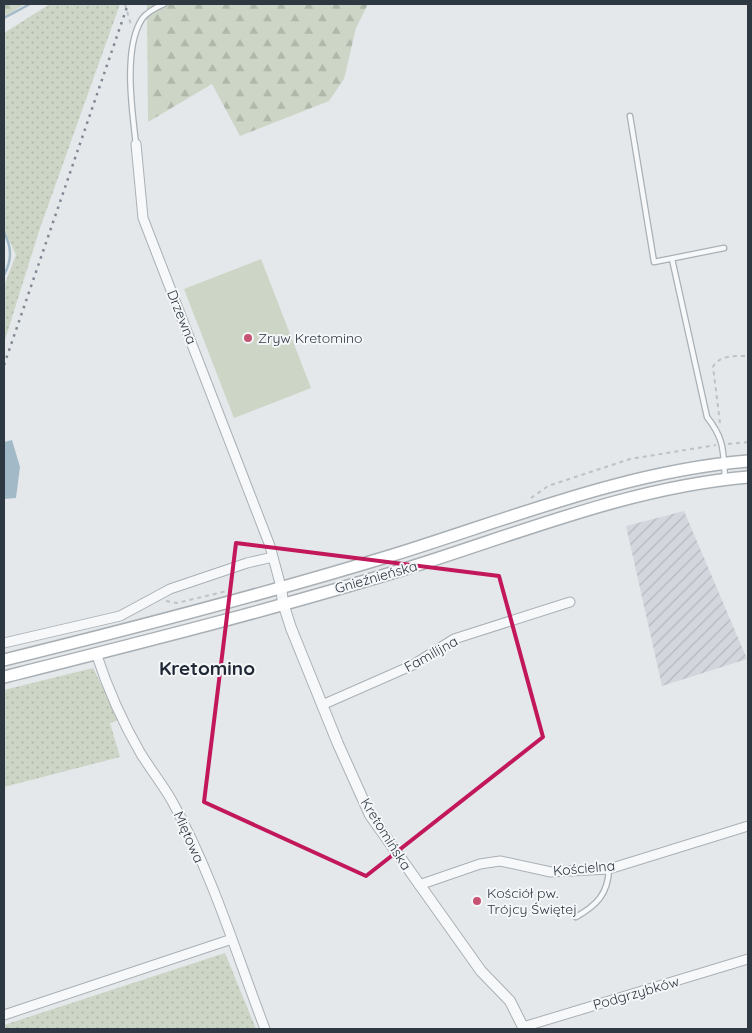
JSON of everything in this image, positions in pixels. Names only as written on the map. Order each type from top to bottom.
[{"type":"main road","name":"Gnieźnieńska","points":[[4,660],[281,587],[392,555],[611,487],[673,472],[748,461]]},
{"type":"main road","name":"Gnieźnieńska","points":[[4,677],[283,604],[408,568],[623,500],[678,487],[748,477]]},
{"type":"street","name":"Drzewna","points":[[136,144],[143,218],[214,397],[273,557],[281,587]]},
{"type":"street","points":[[4,643],[120,616],[170,589],[247,563],[273,557]]},
{"type":"street","name":"Kretomińska","points":[[281,587],[283,604],[322,705],[370,815],[482,971],[510,1001],[524,1028]]},
{"type":"street","name":"Familijna","points":[[322,705],[413,666],[454,639],[570,602]]},
{"type":"street","name":"Miętowa","points":[[96,653],[110,688],[141,752],[172,801],[216,898],[265,1029]]},
{"type":"street","name":"Kościelna","points":[[419,885],[480,864],[500,861],[551,872],[609,869],[748,826]]},
{"type":"street","points":[[4,1015],[232,940]]},
{"type":"street","name":"Podgrzybków","points":[[524,1028],[748,958]]},
{"type":"lane","points":[[135,37],[142,18],[164,4]]},
{"type":"lane","name":"Drzewna","points":[[135,37],[132,56],[132,92],[136,144]]},
{"type":"lane","points":[[630,116],[654,262],[724,248]]},
{"type":"lane","points":[[672,259],[707,417],[719,432],[725,479]]},
{"type":"lane","points":[[576,917],[603,894],[608,887],[609,869]]},
{"type":"path","points":[[125,4],[135,37]]},
{"type":"path","points":[[719,432],[720,420],[713,368],[716,361],[724,358],[748,356]]},
{"type":"path","points":[[176,603],[232,591]]},
{"type":"highlighted area","points":[[236,543],[499,576],[543,737],[366,876],[204,802]]},
{"type":"shaded area","points":[[684,511],[747,659],[662,686],[626,526]]},
{"type":"green space","points":[[4,4],[25,4],[4,17]]},
{"type":"green space","points":[[50,4],[120,4],[39,231],[4,343],[4,286],[16,255],[4,229],[4,33]]},
{"type":"green space","points":[[147,4],[368,4],[356,28],[344,79],[329,101],[240,136],[212,84],[148,122]]},
{"type":"green space","name":"Zryw Kretomino","points":[[261,259],[311,388],[234,418],[184,289]]},
{"type":"green space","points":[[93,668],[119,720],[110,723],[120,757],[4,787],[4,690]]},
{"type":"green space","points":[[225,953],[256,1029],[4,1029],[4,1025]]},
{"type":"water","points":[[12,440],[20,467],[16,498],[4,499],[4,442]]},
{"type":"waterway","points":[[4,18],[30,4]]},
{"type":"waterway","points":[[4,232],[10,254],[4,275]]},
{"type":"railway","points":[[4,365],[128,4]]},
{"type":"place","name":"Zryw Kretomino","points":[[248,338]]},
{"type":"place","name":"Kościół pw. Trójcy Świętej","points":[[477,901]]},
{"type":"district","name":"Kretomino","points":[[207,668]]}]
